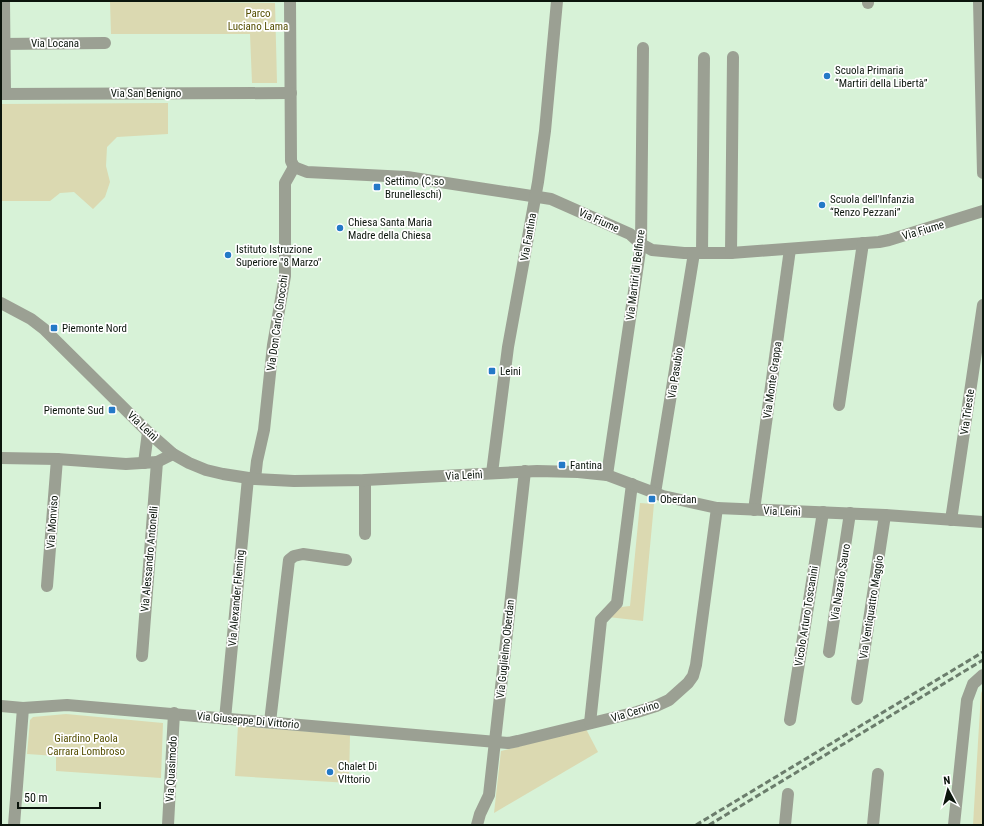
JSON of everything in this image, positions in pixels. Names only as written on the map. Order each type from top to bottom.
[{"type":"street","points":[[3,94],[4,1]]},
{"type":"street","points":[[290,1],[291,161],[294,167]]},
{"type":"street","name":"Via Fantina","points":[[492,473],[508,347],[545,131],[557,1]]},
{"type":"street","points":[[979,1],[983,173]]},
{"type":"street","name":"Via Locana","points":[[3,44],[105,43]]},
{"type":"street","name":"Via Martiri di Belfiore","points":[[607,475],[641,244],[643,48]]},
{"type":"street","points":[[731,253],[733,57]]},
{"type":"street","name":"Via Pasubio","points":[[655,493],[698,253],[704,58]]},
{"type":"street","name":"Via San Benigno","points":[[3,94],[291,93]]},
{"type":"street","name":"Via Fiume","points":[[294,167],[307,172],[407,177],[551,199],[630,234],[641,244],[652,250],[684,253],[731,253],[790,250],[889,240],[983,211]]},
{"type":"street","name":"Via Don Carlo Gnocchi","points":[[251,478],[264,430],[273,345],[285,276],[285,183],[294,167]]},
{"type":"street","points":[[839,405],[863,243]]},
{"type":"street","name":"Via Monte Grappa","points":[[754,510],[790,250]]},
{"type":"street","name":"Via Leinì","points":[[1,303],[44,329],[148,432],[173,454],[206,470],[251,478],[294,481],[365,480],[525,471],[578,472],[607,475],[673,499],[717,508],[850,513],[983,522]]},
{"type":"street","name":"Via Trieste","points":[[951,520],[983,305]]},
{"type":"street","points":[[144,463],[148,432]]},
{"type":"street","points":[[1,458],[56,459],[126,464],[157,462],[173,454]]},
{"type":"street","name":"Via Monviso","points":[[47,586],[56,459]]},
{"type":"street","name":"Via Alessandro Antonelli","points":[[142,656],[157,462]]},
{"type":"street","name":"Via Guglielmo Oberdan","points":[[477,825],[480,814],[489,795],[525,471]]},
{"type":"street","name":"Via Alexander Fleming","points":[[225,719],[251,478]]},
{"type":"street","points":[[365,480],[365,534]]},
{"type":"street","points":[[590,723],[601,620],[617,603],[632,484]]},
{"type":"street","name":"Via Cervino","points":[[495,741],[518,741],[637,712],[669,700],[688,683],[696,664],[717,508]]},
{"type":"street","name":"Vicolo Arturo Toscanini","points":[[790,720],[823,512]]},
{"type":"street","name":"Via Nazario Sauro","points":[[829,652],[850,513]]},
{"type":"street","name":"Via Ventiquattro Maggio","points":[[857,699],[885,515]]},
{"type":"street","points":[[270,722],[289,560],[294,556],[303,554],[346,560]]},
{"type":"street","points":[[954,825],[967,700],[973,684],[983,675]]},
{"type":"street","name":"Via Giuseppe Di Vittorio","points":[[1,706],[23,708],[67,705],[495,741]]},
{"type":"street","points":[[14,825],[23,708]]},
{"type":"street","name":"Via Quasimodo","points":[[168,825],[174,713]]},
{"type":"street","points":[[873,825],[878,774]]},
{"type":"street","points":[[785,825],[788,794]]},
{"type":"green space","name":"Parco Luciano Lama","points":[[110,1],[275,3],[277,83],[252,83],[250,34],[111,34]]},
{"type":"green space","points":[[168,103],[168,134],[117,137],[107,147],[106,166],[110,182],[105,197],[93,209],[74,192],[60,193],[50,201],[1,201],[1,104]]},
{"type":"green space","points":[[640,503],[654,504],[643,621],[608,617],[621,607],[630,606]]},
{"type":"green space","points":[[983,689],[983,825],[973,825],[981,693]]},
{"type":"green space","name":"Giardino Paola Carrara Lombroso","points":[[66,714],[163,723],[161,778],[56,771],[56,756],[27,754],[30,720],[33,717]]},
{"type":"green space","points":[[238,726],[350,735],[349,783],[235,776]]},
{"type":"green space","points":[[586,729],[598,752],[494,813],[501,751]]},
{"type":"railway","points":[[696,825],[983,652]]},
{"type":"railway","points":[[709,825],[983,660]]},
{"type":"place","name":"Scuola Primaria “Martiri della Libertà”","points":[[827,76]]},
{"type":"place","name":"Settimo (C.so Brunelleschi)","points":[[377,187]]},
{"type":"place","name":"Scuola dell'Infanzia “Renzo Pezzani”","points":[[822,205]]},
{"type":"place","name":"Chiesa Santa Maria Madre della Chiesa","points":[[340,228]]},
{"type":"place","name":"Istituto Istruzione Superiore \"8 Marzo\"","points":[[228,255]]},
{"type":"place","name":"Piemonte Nord","points":[[54,328]]},
{"type":"place","name":"Leini","points":[[492,371]]},
{"type":"place","name":"Piemonte Sud","points":[[112,410]]},
{"type":"place","name":"Fantina","points":[[562,465]]},
{"type":"place","name":"Oberdan","points":[[652,499]]},
{"type":"place","name":"Chalet Di VIttorio","points":[[330,772]]}]
